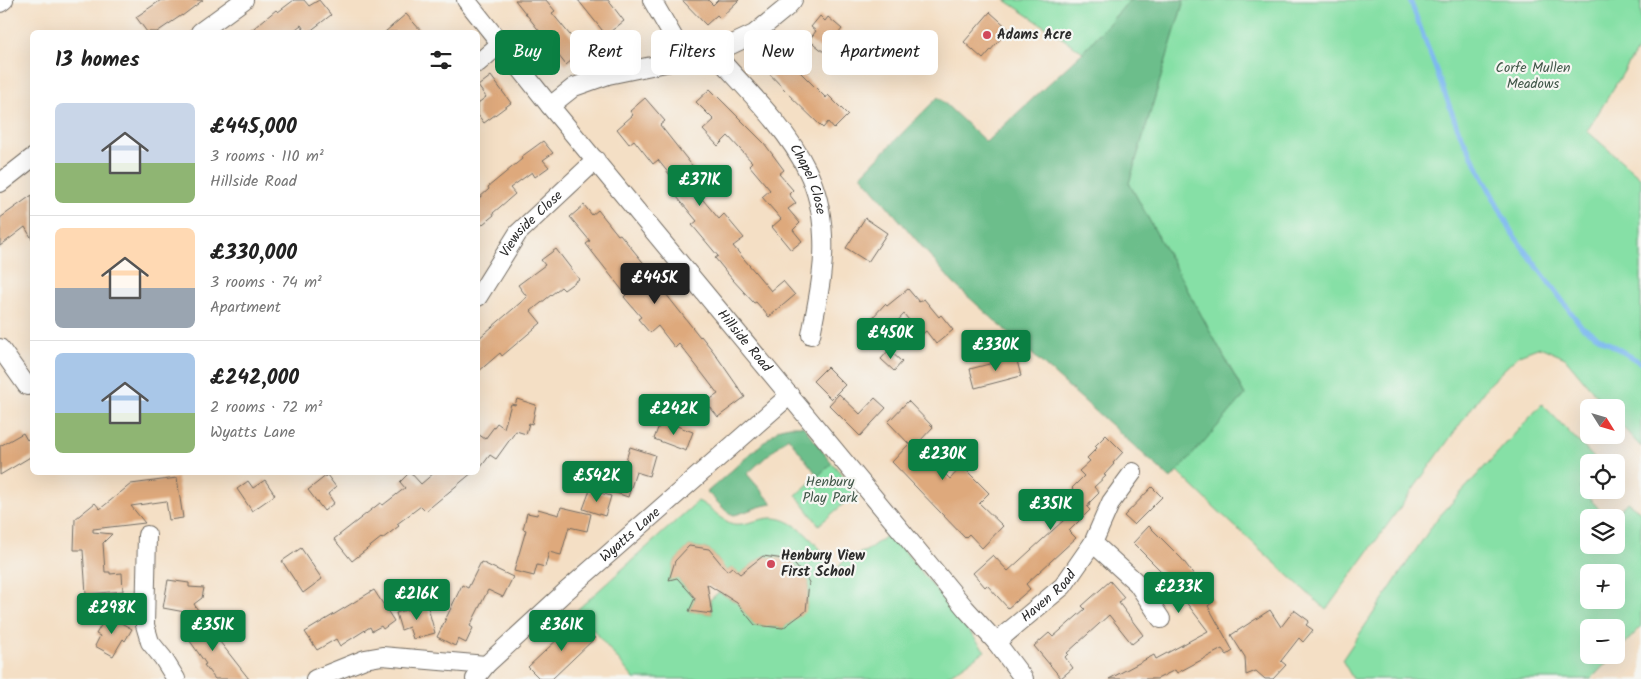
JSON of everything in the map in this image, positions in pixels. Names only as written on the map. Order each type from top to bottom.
[{"type":"street","points":[[0,3],[4,0]]},
{"type":"street","points":[[203,30],[244,0]]},
{"type":"street","name":"Hillside Road","points":[[466,0],[495,38]]},
{"type":"street","points":[[652,0],[669,30]]},
{"type":"street","points":[[734,44],[754,34],[786,8],[792,0]]},
{"type":"street","points":[[480,61],[495,48]]},
{"type":"street","points":[[550,106],[574,87],[608,75],[651,66]]},
{"type":"street","name":"Hillside Road","points":[[525,75],[966,609],[996,642],[1024,679]]},
{"type":"street","name":"Chapel Close","points":[[733,75],[784,132],[807,169],[818,201],[823,237],[821,277],[811,335]]},
{"type":"street","points":[[0,183],[30,160]]},
{"type":"street","name":"Viewside Close","points":[[480,294],[518,233],[596,160]]},
{"type":"street","points":[[0,348],[26,386]]},
{"type":"street","name":"Wyatts Lane","points":[[480,672],[564,593],[790,395]]},
{"type":"street","name":"Haven Road","points":[[996,642],[1063,586],[1093,543],[1111,502],[1133,472]]},
{"type":"street","points":[[147,535],[145,624],[150,642],[176,679]]},
{"type":"street","points":[[1093,543],[1137,583],[1162,619]]},
{"type":"street","points":[[315,679],[365,659],[382,656],[480,672]]},
{"type":"green space","points":[[1005,0],[1130,0],[1083,52]]},
{"type":"green space","points":[[1130,0],[1184,0],[1129,183],[1245,395],[1171,479],[953,283],[861,175],[938,97],[986,142],[1083,52]]},
{"type":"green space","name":"Corfe Mullen Meadows","points":[[1184,0],[1641,0],[1641,44],[1587,131],[1641,178],[1641,447],[1625,430],[1625,399],[1599,399],[1565,358],[1540,347],[1519,355],[1489,384],[1326,610],[1177,471],[1245,395],[1129,183]]},
{"type":"green space","points":[[1542,404],[1590,454],[1580,454],[1580,499],[1590,499],[1599,509],[1580,509],[1580,554],[1625,554],[1625,509],[1620,509],[1627,502],[1641,512],[1641,627],[1625,644],[1625,619],[1580,619],[1580,664],[1605,664],[1591,679],[1353,679],[1342,660],[1436,520]]},
{"type":"green space","points":[[803,426],[832,463],[818,476],[788,437],[747,474],[773,504],[734,515],[727,512],[707,492],[780,428]]},
{"type":"green space","name":"Henbury Play Park","points":[[832,463],[857,492],[819,525],[796,495]]},
{"type":"green space","name":"Henbury View First School","points":[[698,501],[733,524],[743,524],[772,518],[782,519],[791,523],[808,536],[837,569],[847,557],[866,551],[890,533],[985,651],[943,679],[634,679],[577,610]],"holes":[[[689,546],[709,549],[727,571],[732,567],[740,574],[763,556],[791,560],[809,582],[806,610],[783,628],[755,625],[737,603],[719,592],[710,600],[712,614],[689,611],[695,598],[677,578],[670,579],[675,561]]]},
{"type":"building","points":[[161,0],[203,0],[160,30],[146,30],[136,17]]},
{"type":"building","points":[[294,0],[304,0],[309,6],[319,0],[331,15],[312,30],[305,30],[301,25],[295,30],[251,30],[276,10],[278,12]]},
{"type":"building","points":[[515,0],[546,0],[555,11],[552,13],[570,35],[570,62],[566,65],[560,57],[560,30],[539,30]]},
{"type":"building","points":[[578,0],[608,0],[624,21],[612,30],[602,30]]},
{"type":"building","points":[[682,0],[708,0],[713,5],[718,0],[739,0],[720,18],[717,15],[706,25]]},
{"type":"building","name":"Adams Acre","points":[[990,12],[1009,29],[983,59],[964,42]]},
{"type":"building","points":[[406,14],[420,30],[387,30]]},
{"type":"building","points":[[820,16],[825,21],[828,17],[842,29],[822,30],[822,50],[812,42],[812,36],[816,31],[811,27]]},
{"type":"building","points":[[771,75],[803,75],[826,98],[828,95],[848,115],[834,129],[828,122],[823,128]]},
{"type":"building","points":[[491,76],[511,103],[484,123],[480,118],[480,102],[486,97],[480,89],[480,84]]},
{"type":"building","points":[[710,89],[764,143],[784,170],[779,174],[793,190],[789,194],[796,203],[788,209],[800,223],[793,230],[802,241],[791,250],[772,227],[781,219],[762,197],[770,190],[749,165],[752,162],[728,136],[718,146],[703,130],[714,120],[696,102]]},
{"type":"building","points":[[645,98],[665,121],[660,125],[698,173],[688,182],[719,219],[724,214],[744,238],[733,246],[771,291],[783,281],[795,295],[769,317],[732,279],[715,258],[718,256],[692,225],[697,221],[672,191],[678,185],[658,160],[653,164],[634,140],[629,144],[617,129],[633,115],[630,111]]},
{"type":"building","points":[[543,141],[553,153],[543,160],[549,167],[535,177],[532,172],[510,188],[515,194],[480,226],[480,197],[489,189],[488,187],[522,159],[521,157]]},
{"type":"building","points":[[30,196],[30,236],[25,227],[0,246],[0,218]]},
{"type":"building","points":[[584,205],[592,215],[598,210],[618,235],[620,234],[713,351],[745,397],[718,417],[706,402],[718,394],[679,344],[675,348],[658,326],[650,333],[638,319],[641,317],[624,297],[626,295],[586,244],[590,241],[570,217]]},
{"type":"building","points":[[865,218],[887,233],[868,262],[846,248]]},
{"type":"building","points":[[556,249],[579,279],[564,290],[561,287],[531,311],[541,323],[502,356],[500,353],[480,370],[480,337],[527,297],[518,285],[545,265],[541,260]]},
{"type":"building","points":[[908,289],[919,302],[924,299],[953,330],[936,344],[926,331],[921,335],[904,314],[876,344],[861,330],[885,304],[887,306]]},
{"type":"building","points":[[889,350],[902,362],[894,371],[881,359]]},
{"type":"building","points":[[1016,357],[1021,376],[975,388],[970,369]]},
{"type":"building","points":[[827,367],[845,385],[831,399],[813,381]]},
{"type":"building","points":[[839,394],[860,414],[875,398],[886,408],[860,436],[829,405]]},
{"type":"building","points":[[517,399],[536,405],[532,424],[529,423],[526,434],[516,431],[496,459],[490,455],[480,468],[480,435],[485,439],[497,423],[504,428],[511,404],[515,405]]},
{"type":"building","points":[[908,401],[933,427],[919,442],[931,454],[928,457],[950,479],[962,466],[989,493],[979,503],[1003,526],[982,548],[969,534],[965,538],[892,462],[909,444],[888,422]]},
{"type":"building","points":[[661,420],[693,432],[686,451],[654,439]]},
{"type":"building","points":[[23,433],[27,440],[30,438],[30,457],[0,475],[0,446]]},
{"type":"building","points":[[1106,435],[1123,452],[1104,475],[1106,476],[1094,487],[1099,493],[1088,504],[1090,505],[1087,507],[1090,510],[1069,531],[1076,538],[1026,584],[1030,589],[1008,608],[973,573],[993,555],[1008,571],[1064,520],[1055,511],[1065,500],[1064,498],[1072,488],[1084,476],[1079,471],[1090,461],[1087,458]]},
{"type":"building","points":[[630,447],[655,455],[649,476],[636,472],[628,497],[604,489],[611,470],[622,473]]},
{"type":"building","points":[[327,475],[336,487],[328,494],[334,503],[324,511],[308,490]]},
{"type":"building","points":[[407,475],[413,475],[421,484],[432,475],[469,475],[426,511],[421,506],[397,524],[399,526],[352,561],[334,539],[380,503],[383,505],[405,488],[400,482]]},
{"type":"building","points":[[177,478],[183,518],[169,520],[166,501],[131,506],[145,523],[93,529],[93,532],[112,534],[103,543],[105,572],[110,572],[110,574],[122,573],[123,591],[86,594],[83,550],[74,550],[75,519],[95,503],[100,509],[131,484]]},
{"type":"building","points":[[265,480],[275,495],[252,511],[237,489],[248,481],[253,488]]},
{"type":"building","points":[[1152,487],[1162,497],[1134,525],[1124,516]]},
{"type":"building","points":[[590,490],[611,496],[605,516],[583,509]]},
{"type":"building","points":[[561,507],[591,514],[587,531],[569,527],[561,555],[549,552],[545,567],[537,565],[534,576],[514,571],[526,530],[523,529],[527,513],[537,515],[538,509],[559,515]]},
{"type":"building","points":[[1149,526],[1182,559],[1214,601],[1208,606],[1233,651],[1227,655],[1222,649],[1177,673],[1175,670],[1157,679],[1109,679],[1154,655],[1156,659],[1208,631],[1166,576],[1133,543]]},
{"type":"building","points":[[689,546],[709,549],[727,571],[732,567],[740,574],[763,556],[791,560],[809,582],[806,611],[783,628],[755,625],[737,603],[707,584],[712,614],[689,611],[695,598],[677,578],[669,580],[675,561]]},
{"type":"building","points":[[301,548],[322,579],[303,593],[282,561]]},
{"type":"building","points":[[481,562],[513,577],[503,597],[488,590],[470,626],[473,628],[466,643],[458,639],[455,646],[437,637],[462,585],[468,588]]},
{"type":"building","points":[[168,580],[189,583],[189,587],[204,588],[202,598],[194,604],[201,615],[163,608]]},
{"type":"building","points":[[1110,581],[1124,597],[1119,603],[1143,635],[1132,644],[1109,615],[1067,653],[1065,657],[1073,668],[1061,678],[1034,646],[1049,633],[1053,637],[1085,609],[1082,606]]},
{"type":"building","points":[[374,590],[394,621],[383,629],[381,626],[372,631],[370,627],[340,646],[336,639],[317,650],[305,632]]},
{"type":"building","points":[[427,604],[435,633],[413,639],[409,627],[401,630],[396,613]]},
{"type":"building","points":[[1270,610],[1281,627],[1294,610],[1309,621],[1306,625],[1313,630],[1303,642],[1299,638],[1281,661],[1286,665],[1273,679],[1265,679],[1256,671],[1246,675],[1245,657],[1231,635]]},
{"type":"building","points":[[107,615],[132,629],[125,641],[123,639],[113,656],[95,646],[100,636],[96,634]]},
{"type":"building","points":[[203,617],[249,679],[215,679],[204,665],[206,664],[183,631]]},
{"type":"building","points":[[578,620],[595,638],[552,679],[540,679],[528,667]]},
{"type":"waterway","points":[[1410,0],[1458,129],[1512,233],[1582,327],[1641,363]]},
{"type":"place","name":"Adams Acre","points":[[987,35]]},
{"type":"place","name":"Henbury View First School","points":[[771,564]]}]
